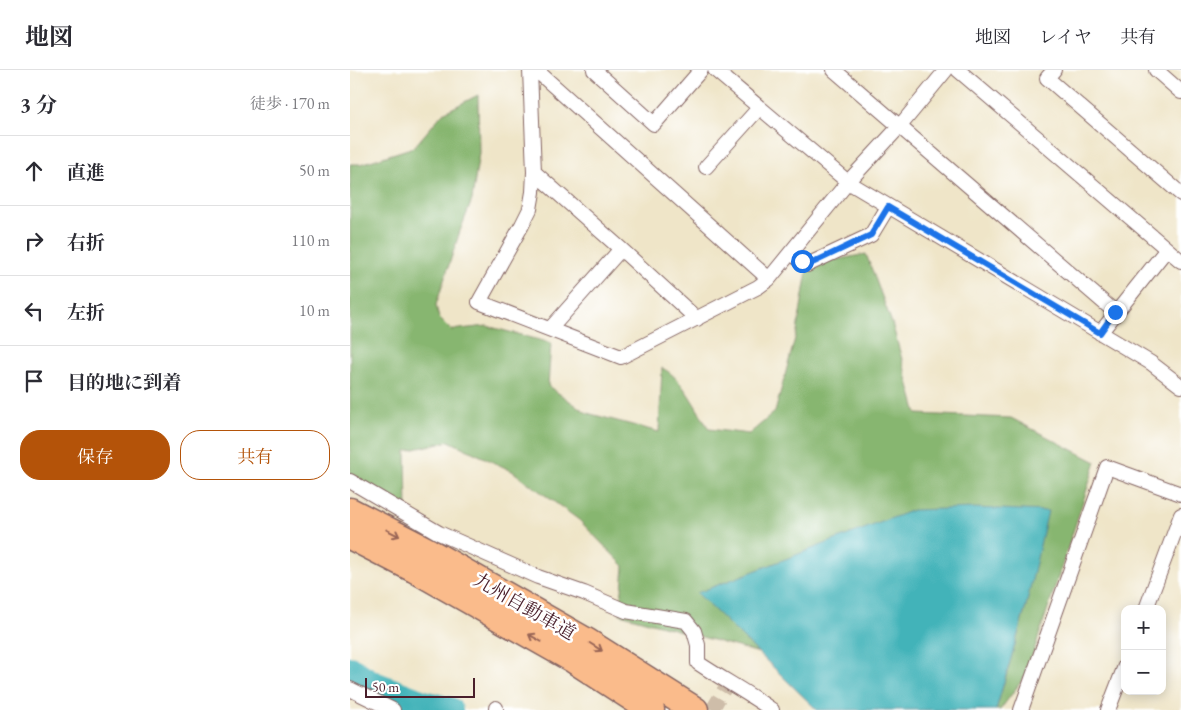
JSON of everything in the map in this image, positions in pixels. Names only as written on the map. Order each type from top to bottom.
[{"type":"highway","name":"九州自動車道","points":[[350,511],[426,550],[577,636],[695,710]]},
{"type":"highway","name":"九州自動車道","points":[[350,536],[414,569],[574,660],[651,710]]},
{"type":"street","points":[[530,70],[534,172],[530,209],[478,302],[622,357],[758,287],[769,279],[848,182],[900,126],[946,70]]},
{"type":"street","points":[[536,70],[769,279]]},
{"type":"street","points":[[594,70],[654,124],[701,70]]},
{"type":"street","points":[[715,70],[848,182],[1151,363],[1181,386]]},
{"type":"street","points":[[834,70],[1115,312]]},
{"type":"street","points":[[958,70],[1181,261]]},
{"type":"street","points":[[1054,70],[1047,78],[1181,194]]},
{"type":"street","points":[[1156,70],[1181,92]]},
{"type":"street","points":[[706,168],[759,108]]},
{"type":"street","points":[[534,172],[697,319]]},
{"type":"street","points":[[792,253],[808,265],[871,235],[888,207]]},
{"type":"street","points":[[550,330],[621,249]]},
{"type":"street","points":[[1100,333],[1167,249]]},
{"type":"street","points":[[1021,710],[1107,467],[1181,494]]},
{"type":"street","points":[[350,481],[439,533],[538,577],[584,593],[626,611],[686,622],[694,630],[698,645],[698,663],[772,710]]},
{"type":"street","points":[[1147,605],[1181,515]]},
{"type":"street","points":[[1108,710],[1121,676]]},
{"type":"street","points":[[350,689],[393,710]]},
{"type":"green space","points":[[478,95],[479,153],[472,200],[436,305],[439,318],[451,330],[487,326],[551,343],[548,386],[587,413],[659,432],[662,368],[669,372],[682,386],[709,429],[749,434],[775,412],[797,331],[808,265],[866,254],[892,323],[917,414],[1011,418],[1096,462],[1026,675],[1000,710],[996,710],[1025,610],[1047,511],[698,593],[759,653],[620,614],[624,566],[579,520],[512,471],[449,441],[406,451],[407,513],[350,476],[350,164],[361,164],[414,147],[443,113]]},
{"type":"water","points":[[974,508],[1048,511],[1025,610],[996,710],[817,710],[697,593],[913,510]]},
{"type":"waterway","points":[[350,669],[374,684],[421,702],[450,710]]},
{"type":"tunnel","points":[[712,710],[728,683]]},
{"type":"route","points":[[802,261],[808,265],[871,235],[888,207],[1100,333],[1115,312]]}]
